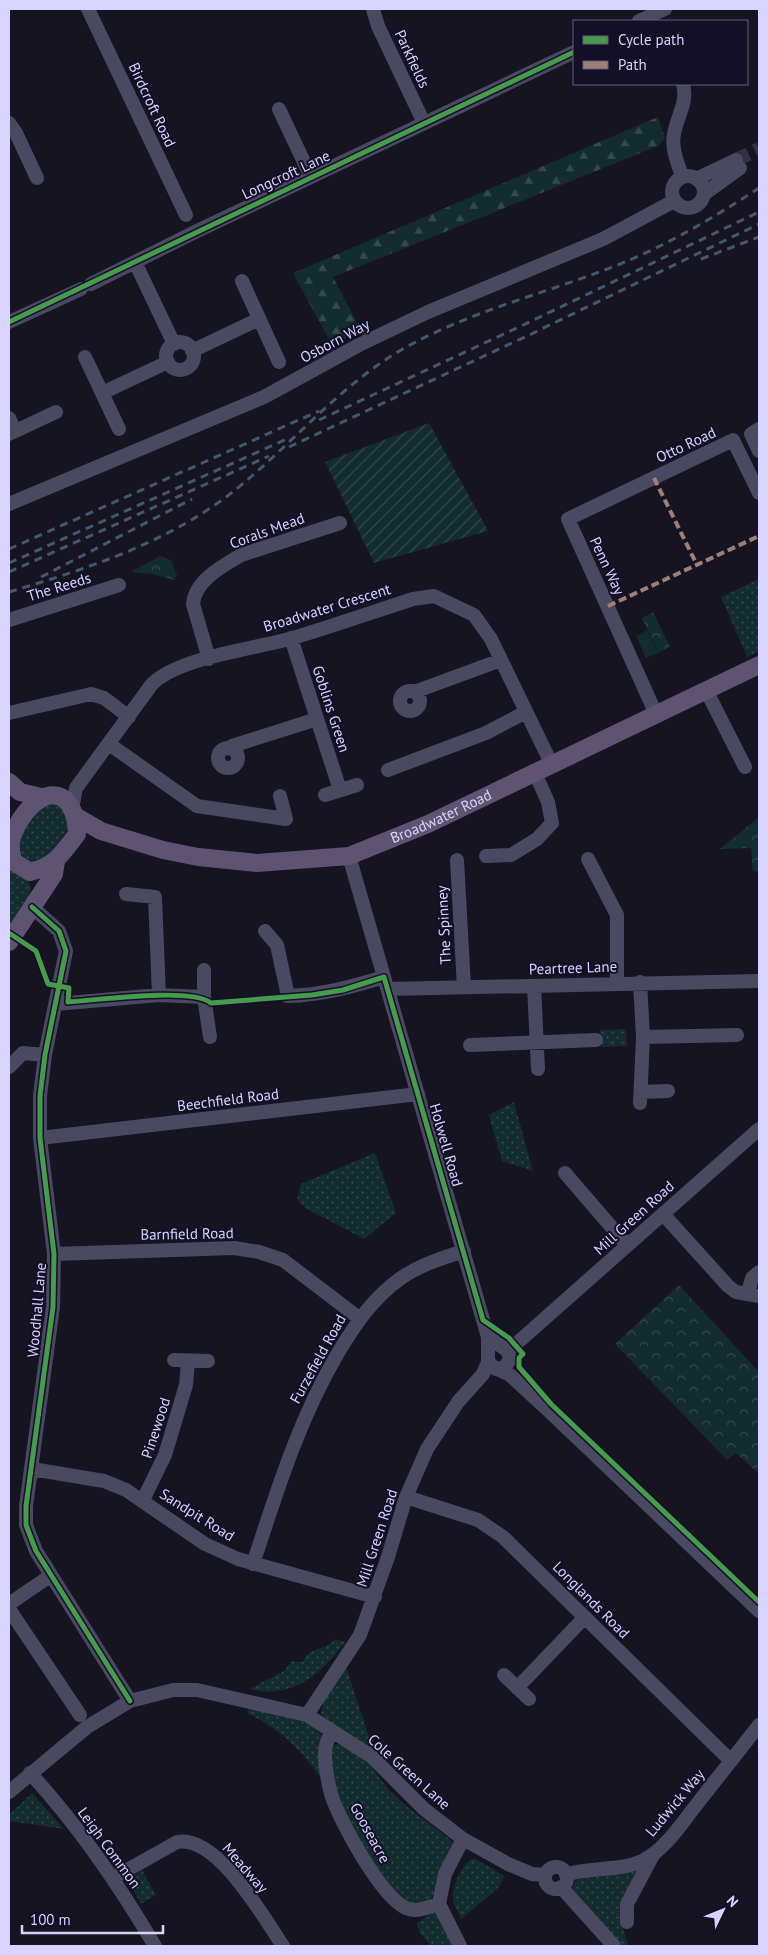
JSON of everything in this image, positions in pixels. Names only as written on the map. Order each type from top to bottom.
[{"type":"main road","name":"Broadwater Road","points":[[74,813],[101,831],[163,850],[229,862],[294,862],[349,856],[428,824],[759,664]]},
{"type":"main road","points":[[9,782],[20,792],[50,797],[66,800],[74,813],[78,834],[56,861],[48,867],[30,872],[11,860],[12,836],[28,809],[50,797]]},
{"type":"main road","name":"Broadwater Road","points":[[78,834],[101,831]]},
{"type":"main road","points":[[9,942],[54,874],[56,861]]},
{"type":"main road","points":[[30,872],[35,903]]},
{"type":"street","name":"Birdcroft Road","points":[[88,9],[186,215]]},
{"type":"street","name":"Parkfields","points":[[374,9],[378,26],[424,123]]},
{"type":"street","points":[[641,20],[656,13]]},
{"type":"street","name":"Longcroft Lane","points":[[9,322],[86,287],[573,52]]},
{"type":"street","points":[[683,85],[685,102],[677,120],[673,136],[675,155],[689,178],[702,185],[704,194]]},
{"type":"street","points":[[280,109],[311,177]]},
{"type":"street","points":[[9,123],[16,133],[37,178]]},
{"type":"street","points":[[738,164],[704,194],[700,203],[692,208],[681,207],[674,201],[672,187],[689,178],[738,164]]},
{"type":"street","name":"Osborn Way","points":[[9,504],[264,397],[359,345],[428,312],[603,239],[674,201]]},
{"type":"street","points":[[135,262],[174,344]]},
{"type":"street","points":[[242,281],[279,362]]},
{"type":"street","points":[[192,351],[259,319]]},
{"type":"street","points":[[183,343],[192,351],[193,360],[183,369],[174,368],[168,362],[168,350],[174,344],[183,343]]},
{"type":"street","points":[[85,357],[118,429]]},
{"type":"street","points":[[102,393],[168,362]]},
{"type":"street","points":[[9,418],[12,433],[56,412]]},
{"type":"street","points":[[759,429],[751,434],[759,450]]},
{"type":"street","name":"Otto Road","points":[[654,478],[733,440],[759,493]]},
{"type":"street","name":"Penn Way","points":[[654,478],[568,519],[656,714]]},
{"type":"street","name":"Corals Mead","points":[[209,659],[192,604],[193,597],[201,585],[219,569],[241,555],[340,523]]},
{"type":"street","name":"The Reeds","points":[[9,620],[119,586]]},
{"type":"street","name":"Broadwater Crescent","points":[[74,813],[76,788],[159,678],[170,671],[291,638],[413,599],[434,596],[474,615],[492,640],[552,765]]},
{"type":"street","name":"Goblins Green","points":[[291,638],[340,790]]},
{"type":"street","points":[[414,692],[500,660]]},
{"type":"street","points":[[706,690],[745,767]]},
{"type":"street","points":[[9,713],[91,694],[104,698],[129,717]]},
{"type":"street","points":[[388,770],[486,733],[526,712]]},
{"type":"street","points":[[231,748],[232,746],[316,719]]},
{"type":"street","points":[[109,744],[197,806],[286,819],[280,796]]},
{"type":"street","points":[[486,856],[511,855],[537,839],[552,823],[548,802],[535,773]]},
{"type":"street","points":[[325,795],[357,785]]},
{"type":"street","name":"Broadwater Crescent","points":[[50,797],[76,788]]},
{"type":"street","name":"Holwell Road","points":[[349,856],[495,1360]]},
{"type":"street","points":[[588,859],[617,915],[617,983]]},
{"type":"street","name":"The Spinney","points":[[456,860],[464,987]]},
{"type":"street","points":[[126,894],[155,897],[159,995]]},
{"type":"street","name":"Woodhall Lane","points":[[35,903],[59,931],[66,951],[45,1055],[40,1096],[40,1138],[54,1254],[53,1307],[26,1506],[26,1526],[29,1537],[50,1576],[130,1701]]},
{"type":"street","name":"Peartree Lane","points":[[265,931],[277,945],[288,996],[312,995],[386,983],[464,987],[640,982],[704,983],[759,980]]},
{"type":"street","points":[[204,970],[204,997],[210,1037]]},
{"type":"street","points":[[640,982],[643,1037],[641,1098],[668,1091]]},
{"type":"street","points":[[534,986],[538,1069]]},
{"type":"street","points":[[56,1004],[159,995],[204,997]]},
{"type":"street","points":[[643,1037],[737,1035]]},
{"type":"street","points":[[470,1045],[537,1044],[596,1040]]},
{"type":"street","points":[[9,1067],[23,1053],[45,1055]]},
{"type":"street","name":"Beechfield Road","points":[[40,1138],[418,1094]]},
{"type":"street","name":"Mill Green Road","points":[[307,1715],[352,1651],[366,1624],[406,1497],[427,1449],[458,1402],[495,1360],[759,1129]]},
{"type":"street","points":[[566,1173],[627,1245]]},
{"type":"street","points":[[663,1214],[728,1286],[736,1292],[754,1295],[752,1278],[759,1272]]},
{"type":"street","name":"Barnfield Road","points":[[54,1254],[234,1248],[259,1252],[283,1260],[359,1318]]},
{"type":"street","name":"Furzefield Road","points":[[253,1564],[295,1437],[318,1387],[359,1318],[376,1298],[403,1277],[434,1261],[464,1251]]},
{"type":"street","points":[[174,1360],[188,1362],[208,1361]]},
{"type":"street","points":[[495,1360],[759,1611]]},
{"type":"street","name":"Pinewood","points":[[143,1500],[165,1455],[186,1385],[188,1362]]},
{"type":"street","name":"Sandpit Road","points":[[32,1470],[104,1481],[126,1490],[143,1500],[205,1544],[253,1564],[375,1597]]},
{"type":"street","name":"Longlands Road","points":[[406,1497],[478,1520],[503,1537],[731,1761]]},
{"type":"street","points":[[9,1604],[50,1576]]},
{"type":"street","points":[[9,1608],[80,1715]]},
{"type":"street","points":[[517,1688],[585,1617]]},
{"type":"street","points":[[504,1675],[529,1699]]},
{"type":"street","name":"Cole Green Lane","points":[[9,1792],[87,1727],[130,1701],[173,1690],[196,1690],[307,1715],[371,1756],[424,1809],[463,1839],[508,1864],[532,1874],[545,1875]]},
{"type":"street","name":"Ludwick Way","points":[[545,1875],[551,1868],[557,1867],[564,1881],[579,1871],[611,1870],[640,1862],[653,1855],[662,1847],[759,1725]]},
{"type":"street","name":"Gooseacre","points":[[332,1731],[326,1744],[324,1758],[332,1795],[348,1832],[390,1896],[406,1909],[422,1910],[439,1904]]},
{"type":"street","name":"Leigh Common","points":[[30,1773],[75,1827],[113,1878],[155,1946]]},
{"type":"street","points":[[460,1946],[439,1904],[445,1874],[463,1839]]},
{"type":"street","name":"Meadway","points":[[113,1878],[177,1842],[185,1841],[199,1844],[229,1870],[283,1946]]},
{"type":"street","points":[[627,1922],[627,1904],[653,1855]]},
{"type":"street","points":[[564,1881],[614,1946]]},
{"type":"green space","points":[[658,117],[665,138],[658,146],[333,277],[361,330],[332,345],[293,273]]},
{"type":"green space","points":[[429,423],[488,531],[374,563],[325,462]]},
{"type":"green space","points":[[160,556],[171,560],[177,575],[174,580],[153,574],[131,572]]},
{"type":"green space","points":[[759,579],[759,651],[747,657],[721,597]]},
{"type":"green space","points":[[653,612],[670,647],[658,653],[642,618]]},
{"type":"green space","points":[[647,630],[658,653],[646,658],[636,636]]},
{"type":"green space","points":[[51,802],[63,808],[69,827],[49,859],[34,865],[20,858],[17,838],[32,811]]},
{"type":"green space","points":[[759,817],[759,872],[753,871],[751,848],[720,849]]},
{"type":"green space","points":[[9,867],[26,879],[30,884],[31,890],[20,922],[9,942]]},
{"type":"green space","points":[[626,1029],[627,1046],[601,1047],[600,1030]]},
{"type":"green space","points":[[514,1102],[533,1171],[502,1161],[489,1115]]},
{"type":"green space","points":[[375,1153],[396,1213],[364,1239],[305,1208],[297,1199],[301,1184]]},
{"type":"green space","points":[[679,1285],[759,1372],[759,1474],[736,1453],[727,1460],[615,1344]]},
{"type":"green space","points":[[335,1639],[345,1642],[316,1674],[304,1682],[279,1691],[249,1689],[284,1671],[292,1661],[303,1662],[305,1657],[313,1651],[331,1643]]},
{"type":"green space","points":[[346,1667],[374,1752],[356,1738],[324,1719],[321,1713],[323,1702]]},
{"type":"green space","points":[[249,1706],[298,1718],[321,1733],[321,1756],[324,1775],[320,1777],[305,1757],[288,1740],[269,1725],[247,1713]]},
{"type":"green space","points":[[342,1743],[368,1762],[388,1789],[405,1805],[451,1840],[453,1848],[443,1876],[432,1897],[425,1903],[405,1903],[370,1863],[333,1788],[330,1749],[334,1745]]},
{"type":"green space","points":[[32,1793],[64,1829],[9,1821],[9,1815]]},
{"type":"green space","points":[[474,1858],[505,1876],[498,1888],[461,1919],[454,1905],[454,1888],[461,1870]]},
{"type":"green space","points":[[638,1867],[622,1923],[628,1946],[618,1946],[572,1891],[574,1883],[579,1878]]},
{"type":"green space","points":[[142,1870],[156,1895],[141,1904],[129,1882],[132,1877]]},
{"type":"green space","points":[[438,1909],[456,1946],[431,1946],[420,1933],[417,1923]]},
{"type":"tunnel","points":[[736,160],[759,149]]},
{"type":"railway","points":[[9,592],[72,572],[134,549],[193,519],[246,481],[359,379],[401,350],[479,314],[588,276],[653,250],[689,231],[759,188]]},
{"type":"railway","points":[[319,420],[759,212]]},
{"type":"railway","points":[[289,447],[527,336],[759,224]]},
{"type":"railway","points":[[701,259],[759,237]]},
{"type":"railway","points":[[9,549],[319,411]]},
{"type":"railway","points":[[9,563],[287,439]]},
{"type":"railway","points":[[9,572],[269,456]]},
{"type":"railway","points":[[41,577],[192,499]]},
{"type":"marked path","points":[[654,478],[697,565]]},
{"type":"marked path","points":[[608,606],[759,536]]},
{"type":"cycle path","points":[[9,322],[573,52]]},
{"type":"cycle path","points":[[32,907],[59,931],[66,951],[45,1055],[40,1096],[40,1138],[54,1254],[53,1307],[26,1506],[26,1525],[36,1551],[130,1701]]},
{"type":"cycle path","points":[[9,933],[36,951],[48,984],[69,988],[68,1002],[165,995],[200,998],[211,1003],[312,995],[343,990],[384,977],[483,1320],[509,1338],[523,1354],[519,1358],[519,1367],[551,1404],[759,1602]]}]
